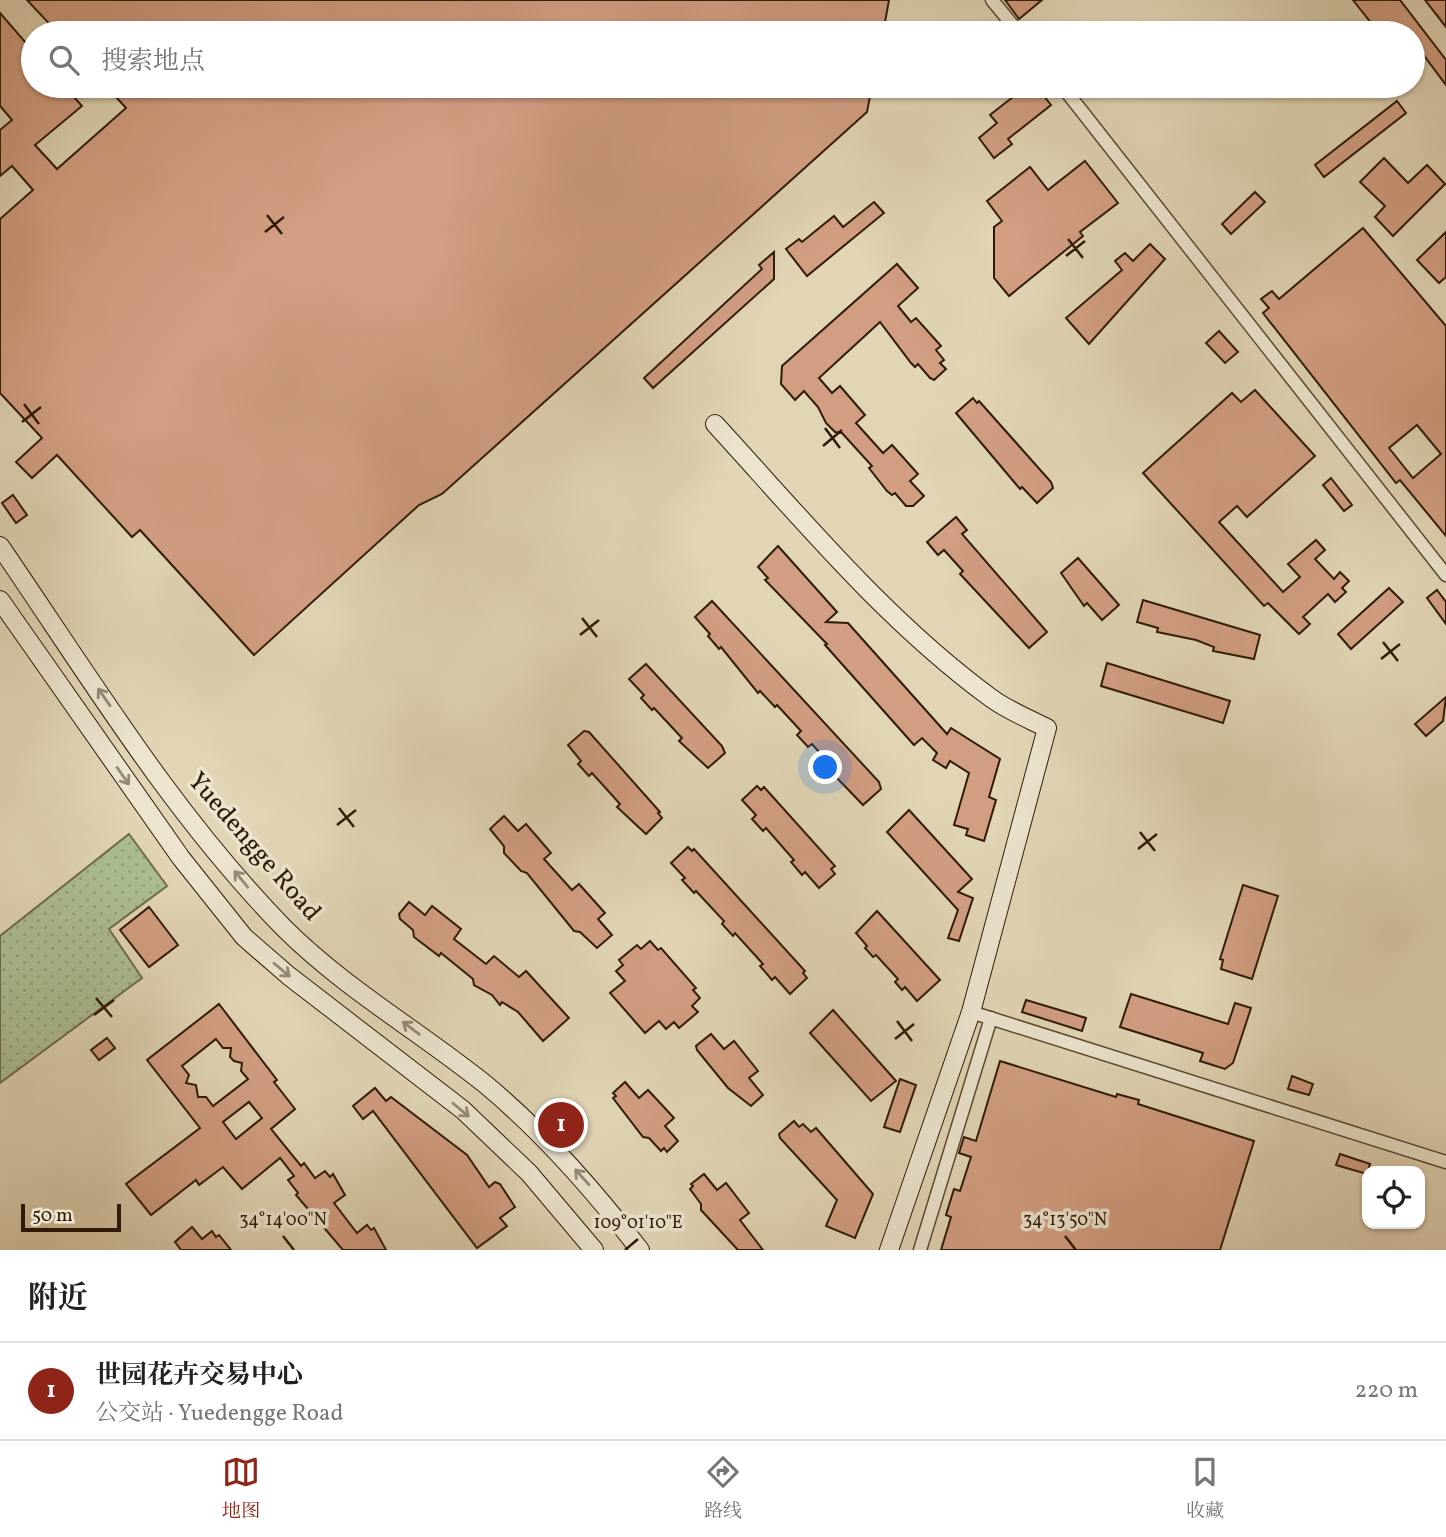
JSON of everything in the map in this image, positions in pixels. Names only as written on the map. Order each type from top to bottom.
[{"type":"main road","points":[[715,424],[848,569],[929,648],[993,700],[1047,728],[971,1012],[889,1250]]},
{"type":"main road","name":"Yuedengge Road","points":[[0,546],[151,766],[256,898],[310,952],[521,1115],[593,1190],[639,1250]]},
{"type":"main road","points":[[0,600],[181,858],[244,937],[289,976],[463,1111],[529,1173],[594,1250]]},
{"type":"street","points":[[992,0],[1009,21]]},
{"type":"street","points":[[1071,98],[1446,575]]},
{"type":"street","points":[[971,1012],[1446,1162]]},
{"type":"street","points":[[920,1250],[991,1018]]},
{"type":"green space","points":[[129,834],[167,886],[109,929],[142,978],[0,1083],[0,936]]},
{"type":"building","points":[[27,0],[889,0],[885,21],[47,21]]},
{"type":"building","points":[[1005,0],[1042,0],[1019,19]]},
{"type":"building","points":[[1353,0],[1400,0],[1416,21],[1370,21]]},
{"type":"building","points":[[1425,0],[1446,0],[1446,27]]},
{"type":"building","points":[[0,13],[21,37],[21,98],[75,98],[82,106],[35,145],[57,169],[126,108],[117,98],[870,98],[867,112],[442,494],[419,505],[254,655],[140,530],[132,537],[57,455],[32,478],[16,462],[42,438],[0,393],[0,219],[33,190],[12,166],[0,176],[0,130],[12,120],[0,106]]},
{"type":"building","points":[[1425,33],[1446,60],[1446,85],[1425,57]]},
{"type":"building","points":[[1012,98],[1045,98],[1051,105],[1008,139],[1012,144],[994,158],[979,138],[997,123],[990,115]]},
{"type":"building","points":[[1397,101],[1406,113],[1324,177],[1315,165]]},
{"type":"building","points":[[1384,158],[1408,183],[1427,165],[1445,184],[1393,236],[1375,217],[1385,206],[1360,182]]},
{"type":"building","points":[[1085,161],[1118,203],[1080,232],[1083,236],[1009,296],[994,278],[994,227],[1002,221],[987,201],[1030,167],[1048,190]]},
{"type":"building","points":[[1255,192],[1265,202],[1231,234],[1222,224]]},
{"type":"building","points":[[874,202],[884,213],[807,276],[786,249],[799,239],[802,242],[834,216],[843,227]]},
{"type":"building","points":[[1363,228],[1446,326],[1446,536],[1400,480],[1396,483],[1263,313],[1269,308],[1261,299],[1272,291],[1279,299]],"holes":[[[1417,425],[1441,454],[1413,478],[1389,448]]]},
{"type":"building","points":[[1446,232],[1446,277],[1439,283],[1417,260]]},
{"type":"building","points":[[1150,244],[1165,259],[1089,344],[1066,318],[1122,270],[1115,261],[1125,253],[1133,261]]},
{"type":"building","points":[[774,252],[774,279],[653,388],[644,378],[762,269],[759,265]]},
{"type":"building","points":[[897,264],[918,288],[898,306],[911,322],[916,318],[941,346],[936,350],[944,360],[940,363],[946,369],[934,380],[930,378],[918,364],[915,367],[911,363],[880,322],[819,378],[832,393],[840,386],[865,415],[856,423],[883,453],[892,445],[918,474],[910,481],[924,496],[913,506],[906,506],[895,493],[892,495],[887,491],[869,468],[872,466],[842,433],[835,432],[826,423],[818,407],[804,391],[795,400],[781,384],[782,366]]},
{"type":"building","points":[[1219,331],[1238,352],[1225,363],[1206,343]]},
{"type":"building","points":[[1255,390],[1315,456],[1247,517],[1237,506],[1219,522],[1283,592],[1300,577],[1288,564],[1316,540],[1325,550],[1315,559],[1334,579],[1340,572],[1349,581],[1342,588],[1346,592],[1335,602],[1328,594],[1303,617],[1310,624],[1299,634],[1268,603],[1264,606],[1143,473],[1232,393],[1241,402]]},
{"type":"building","points":[[973,398],[977,403],[979,401],[1051,482],[1053,488],[1037,503],[1022,487],[1020,489],[956,413]]},
{"type":"building","points":[[1331,478],[1352,505],[1344,511],[1323,485]]},
{"type":"building","points":[[13,495],[27,515],[16,523],[2,503]]},
{"type":"building","points":[[956,517],[967,530],[962,534],[1047,632],[1029,648],[960,574],[963,571],[944,550],[938,555],[927,542]]},
{"type":"building","points":[[778,546],[837,612],[826,622],[848,623],[947,734],[951,728],[1000,759],[989,797],[996,800],[984,841],[966,835],[968,829],[954,825],[969,773],[950,761],[946,768],[933,760],[937,753],[922,738],[914,745],[825,645],[827,644],[765,580],[768,578],[758,567]]},
{"type":"building","points":[[1078,558],[1119,605],[1102,620],[1087,603],[1084,606],[1061,573]]},
{"type":"building","points":[[1389,588],[1403,602],[1351,649],[1338,634]]},
{"type":"building","points":[[1437,590],[1446,602],[1446,624],[1427,598]]},
{"type":"building","points":[[1143,600],[1260,635],[1254,659],[1213,651],[1214,647],[1196,640],[1157,632],[1158,628],[1137,622]]},
{"type":"building","points":[[712,601],[879,782],[881,789],[863,805],[836,777],[839,774],[812,744],[808,747],[797,735],[801,731],[777,705],[775,707],[760,691],[758,693],[721,647],[719,649],[708,636],[710,634],[695,617]]},
{"type":"building","points":[[1107,663],[1230,701],[1223,723],[1101,686]]},
{"type":"building","points":[[646,664],[722,746],[725,753],[708,768],[679,741],[682,738],[641,698],[644,695],[629,679]]},
{"type":"building","points":[[1446,697],[1443,721],[1426,736],[1415,724]]},
{"type":"building","points":[[584,731],[589,732],[660,812],[658,813],[662,818],[646,834],[617,807],[620,804],[592,773],[589,776],[578,764],[581,761],[568,745]]},
{"type":"building","points":[[757,786],[761,790],[764,787],[835,866],[831,869],[835,874],[819,888],[805,872],[802,875],[791,862],[794,860],[766,828],[763,831],[752,819],[756,815],[742,800]]},
{"type":"building","points":[[909,810],[972,879],[958,892],[973,898],[959,941],[948,938],[958,910],[887,832]]},
{"type":"building","points":[[504,816],[518,831],[526,824],[551,853],[544,859],[572,890],[579,884],[605,913],[598,919],[612,935],[597,948],[580,932],[574,931],[527,873],[521,871],[504,853],[504,846],[490,829]]},
{"type":"building","points":[[688,847],[692,851],[694,849],[805,971],[803,973],[807,978],[790,994],[775,977],[772,980],[760,966],[763,964],[735,933],[733,936],[722,924],[724,921],[696,891],[694,893],[682,880],[685,878],[671,863]]},
{"type":"building","points":[[1243,885],[1278,896],[1252,979],[1221,969],[1223,960],[1220,959]]},
{"type":"building","points":[[409,902],[425,915],[432,906],[461,929],[454,939],[486,964],[494,956],[519,977],[526,971],[569,1018],[543,1041],[518,1012],[502,1002],[500,1005],[492,995],[474,985],[473,979],[441,953],[439,956],[414,937],[413,930],[400,919],[399,914]]},
{"type":"building","points":[[149,907],[178,945],[149,967],[120,930]]},
{"type":"building","points":[[877,911],[940,980],[917,1001],[905,987],[902,990],[895,982],[898,979],[876,955],[873,957],[856,933]]},
{"type":"building","points":[[650,941],[658,950],[661,948],[696,988],[693,990],[700,998],[692,1006],[698,1012],[679,1028],[674,1022],[666,1029],[659,1021],[645,1033],[610,993],[625,981],[616,971],[623,965],[619,960],[637,945],[641,949]]},
{"type":"building","points":[[1131,994],[1228,1024],[1235,1003],[1251,1008],[1233,1063],[1225,1069],[1200,1061],[1203,1053],[1120,1027]]},
{"type":"building","points":[[1026,1000],[1086,1018],[1082,1031],[1022,1012]]},
{"type":"building","points":[[219,1004],[277,1080],[274,1082],[295,1109],[271,1129],[301,1166],[304,1163],[315,1178],[325,1171],[330,1177],[333,1174],[345,1195],[334,1203],[357,1233],[367,1225],[371,1230],[374,1228],[386,1250],[343,1250],[296,1195],[298,1193],[288,1180],[294,1176],[280,1158],[242,1189],[223,1167],[199,1185],[196,1180],[151,1215],[126,1184],[200,1128],[147,1060]],"holes":[[[216,1039],[223,1048],[231,1048],[230,1057],[242,1063],[241,1071],[248,1079],[213,1106],[206,1097],[198,1097],[196,1085],[186,1083],[189,1075],[182,1066]],[[249,1102],[262,1118],[236,1139],[223,1122]]]},
{"type":"building","points":[[833,1010],[896,1081],[871,1101],[810,1033]]},
{"type":"building","points":[[711,1034],[724,1049],[734,1041],[758,1071],[749,1078],[763,1095],[751,1106],[728,1088],[697,1050],[696,1046]]},
{"type":"building","points":[[107,1038],[115,1048],[99,1060],[91,1050]]},
{"type":"building","points":[[1000,1061],[1116,1097],[1117,1094],[1139,1100],[1138,1104],[1254,1141],[1220,1250],[941,1250],[951,1217],[946,1215],[954,1189],[960,1191],[971,1157],[959,1153],[964,1137],[976,1141]]},
{"type":"building","points":[[1292,1076],[1313,1084],[1309,1095],[1288,1089]]},
{"type":"building","points":[[900,1079],[916,1085],[900,1132],[884,1127]]},
{"type":"building","points":[[625,1082],[639,1098],[648,1090],[674,1118],[665,1126],[678,1141],[667,1152],[664,1148],[661,1151],[649,1138],[643,1137],[613,1098],[616,1096],[613,1093]]},
{"type":"building","points":[[375,1088],[386,1101],[391,1097],[467,1155],[489,1187],[495,1182],[500,1184],[515,1207],[500,1218],[507,1226],[477,1248],[373,1111],[363,1119],[353,1106]]},
{"type":"building","points":[[794,1121],[799,1127],[803,1124],[811,1132],[816,1128],[873,1194],[855,1238],[826,1226],[837,1200],[780,1138],[779,1134]]},
{"type":"building","points":[[1340,1154],[1370,1164],[1362,1166],[1362,1173],[1336,1165]]},
{"type":"building","points":[[704,1174],[717,1190],[726,1183],[749,1213],[740,1220],[763,1250],[738,1250],[701,1210],[701,1204],[690,1189],[693,1186],[691,1184]]},
{"type":"building","points":[[192,1227],[202,1239],[212,1231],[216,1237],[219,1235],[231,1250],[181,1250],[175,1242]]},
{"type":"place","name":"世园花卉交易中心","points":[[561,1125]]}]
